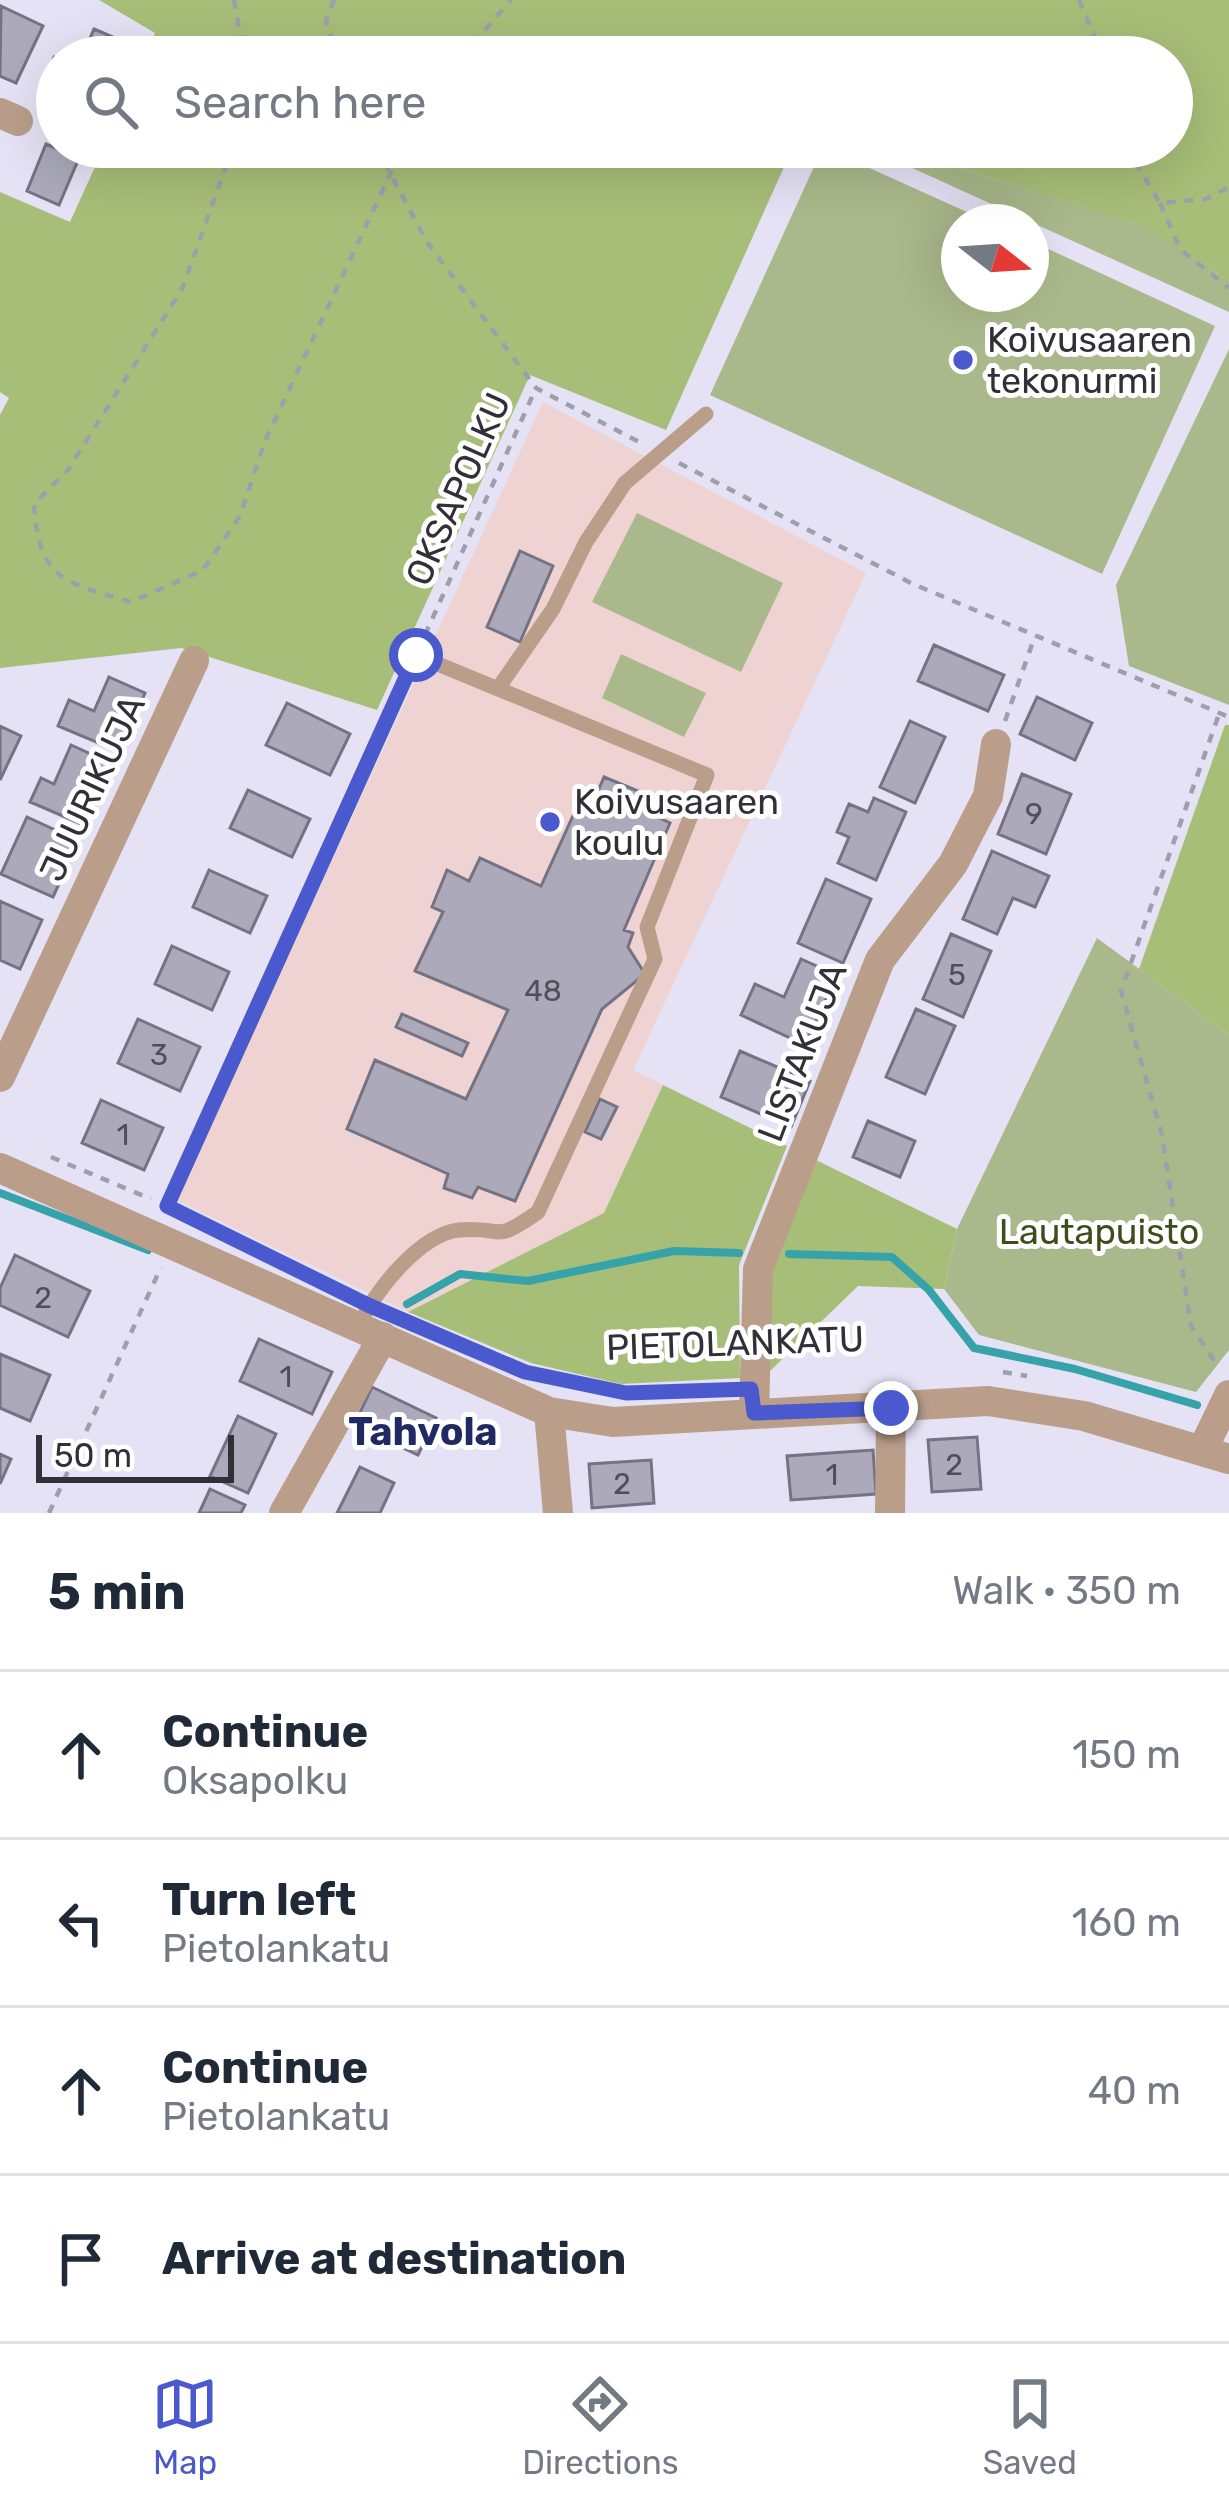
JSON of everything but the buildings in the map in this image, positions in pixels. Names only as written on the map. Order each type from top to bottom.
[{"type":"street","name":"JUURIKUJA","points":[[0,1077],[194,661]]},
{"type":"street","name":"LISTAKUJA","points":[[754,1413],[758,1269],[880,960],[953,864],[988,796],[996,744]]},
{"type":"street","name":"PIETOLANKATU","points":[[0,1168],[178,1228],[371,1332],[549,1412],[613,1421],[988,1400],[1084,1416],[1216,1454]]},
{"type":"street","points":[[284,1513],[371,1332]]},
{"type":"street","points":[[1216,1454],[1229,1395]]},
{"type":"street","points":[[890,1513],[891,1408]]},
{"type":"street","points":[[549,1412],[558,1513]]},
{"type":"lane","points":[[499,687],[553,610],[586,542],[625,483],[706,414]]},
{"type":"lane","points":[[167,1206],[416,655],[707,775],[647,927],[655,958],[538,1212],[506,1234],[457,1230],[430,1241],[368,1305],[371,1332]]},
{"type":"path","points":[[234,0],[240,36]]},
{"type":"path","points":[[331,36],[326,21],[334,0]]},
{"type":"path","points":[[479,36],[511,0]]},
{"type":"path","points":[[1078,0],[1094,36]]},
{"type":"path","points":[[225,168],[182,289],[68,470],[34,504],[37,544],[64,582],[131,602],[203,570],[240,516],[266,441],[317,340],[389,170]]},
{"type":"path","points":[[1139,168],[1180,249],[1229,288]]},
{"type":"path","name":"OKSAPOLKU","points":[[389,170],[427,242],[536,388],[416,655]]},
{"type":"path","points":[[1160,202],[1206,199],[1229,187]]},
{"type":"path","points":[[536,388],[914,584],[1229,717]]},
{"type":"path","points":[[996,744],[1035,636]]},
{"type":"path","points":[[1218,716],[1121,991],[1162,1135],[1191,1326],[1229,1383]]},
{"type":"path","points":[[43,1155],[167,1206],[178,1228]]},
{"type":"path","points":[[178,1228],[225,1235]]},
{"type":"path","points":[[49,1513],[178,1228]]},
{"type":"path","points":[[988,1370],[1040,1379]]},
{"type":"shaded area","name":"Koivusaaren koulu","points":[[543,402],[866,573],[633,1070],[663,1085],[604,1213],[408,1312],[176,1200]]},
{"type":"green space","points":[[99,0],[1229,0],[1229,281],[1147,227],[960,168],[1193,168],[1193,36],[155,33]]},
{"type":"green space","points":[[94,168],[784,168],[666,430],[530,375],[377,710],[181,648],[0,668],[0,415],[9,398],[0,392],[0,192],[70,222]]},
{"type":"green space","name":"Koivusaaren tekonurmi","points":[[813,168],[869,168],[949,204],[941,204],[941,312],[1049,312],[1049,249],[1215,326],[1102,574],[710,395]]},
{"type":"green space","points":[[912,168],[960,168],[1148,227],[1229,281],[1229,312],[1049,230],[1049,204],[991,204]]},
{"type":"green space","points":[[1229,349],[1229,705],[1129,666],[1116,585]]},
{"type":"green space","points":[[637,513],[783,583],[741,672],[592,602]]},
{"type":"green space","points":[[621,654],[706,693],[684,737],[602,698]]},
{"type":"green space","points":[[1225,725],[1229,725],[1229,1035],[1139,969]]},
{"type":"green space","name":"Lautapuisto","points":[[1097,938],[1229,1035],[1229,1350],[1196,1392],[979,1335],[944,1289],[957,1229]]},
{"type":"green space","points":[[663,1085],[787,1146],[739,1265],[740,1378],[621,1384],[531,1363],[408,1312],[604,1213]]},
{"type":"green space","points":[[816,1160],[957,1229],[944,1289],[858,1286],[770,1371],[771,1271]]},
{"type":"waterway","points":[[0,1193],[148,1250]]},
{"type":"waterway","points":[[407,1304],[460,1274],[528,1281],[674,1251],[739,1253]]},
{"type":"waterway","points":[[789,1254],[892,1257],[929,1290],[974,1348],[1075,1369],[1197,1405]]},
{"type":"place","name":"Koivusaaren tekonurmi","points":[[963,360]]},
{"type":"place","name":"Koivusaaren koulu","points":[[550,822]]},
{"type":"district","name":"Tahvola","points":[[423,1432]]},
{"type":"route","points":[[416,655],[167,1206],[368,1305],[525,1372],[572,1386],[626,1393],[751,1389],[754,1413],[891,1408]]}]
